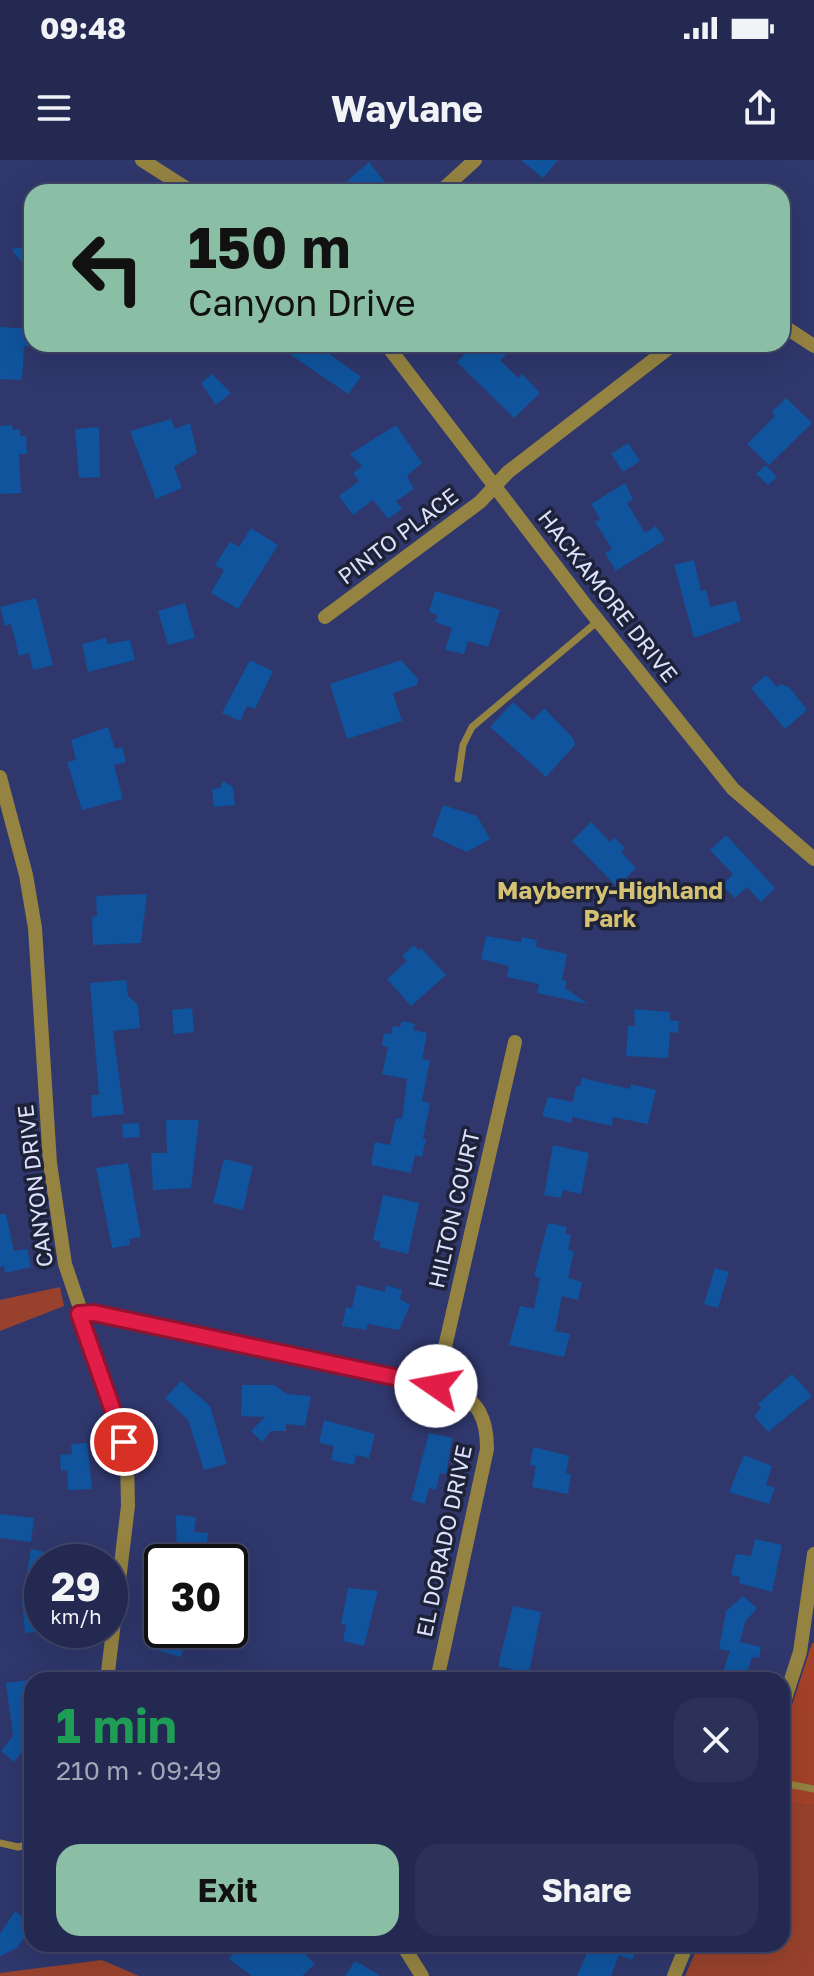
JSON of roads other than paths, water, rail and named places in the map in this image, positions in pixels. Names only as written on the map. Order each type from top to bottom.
[{"type":"street","points":[[142,160],[180,184]]},
{"type":"street","points":[[449,184],[475,160]]},
{"type":"street","points":[[790,330],[814,346]]},
{"type":"street","name":"HACKAMORE DRIVE","points":[[392,352],[598,621],[733,789],[814,859]]},
{"type":"street","name":"PINTO PLACE","points":[[325,617],[664,352]]},
{"type":"street","name":"CANYON DRIVE","points":[[0,777],[33,913],[41,983],[52,1185],[65,1264],[79,1314],[119,1423],[129,1481],[108,1672]]},
{"type":"street","name":"HILTON COURT","points":[[436,1386],[515,1042]]},
{"type":"street","points":[[79,1314],[94,1313],[436,1386]]},
{"type":"street","name":"EL DORADO DRIVE","points":[[436,1386],[461,1393],[481,1411],[487,1434],[485,1465],[439,1672]]},
{"type":"street","points":[[790,1683],[800,1652],[814,1554]]},
{"type":"street","points":[[407,1952],[422,1976]]},
{"type":"street","points":[[674,1976],[684,1952]]},
{"type":"lane","points":[[458,779],[463,745],[472,727],[598,621]]},
{"type":"lane","points":[[790,1784],[814,1789]]},
{"type":"lane","points":[[0,1843],[24,1846]]},
{"type":"district","name":"Mayberry-Highland Park","points":[[610,905]]}]
